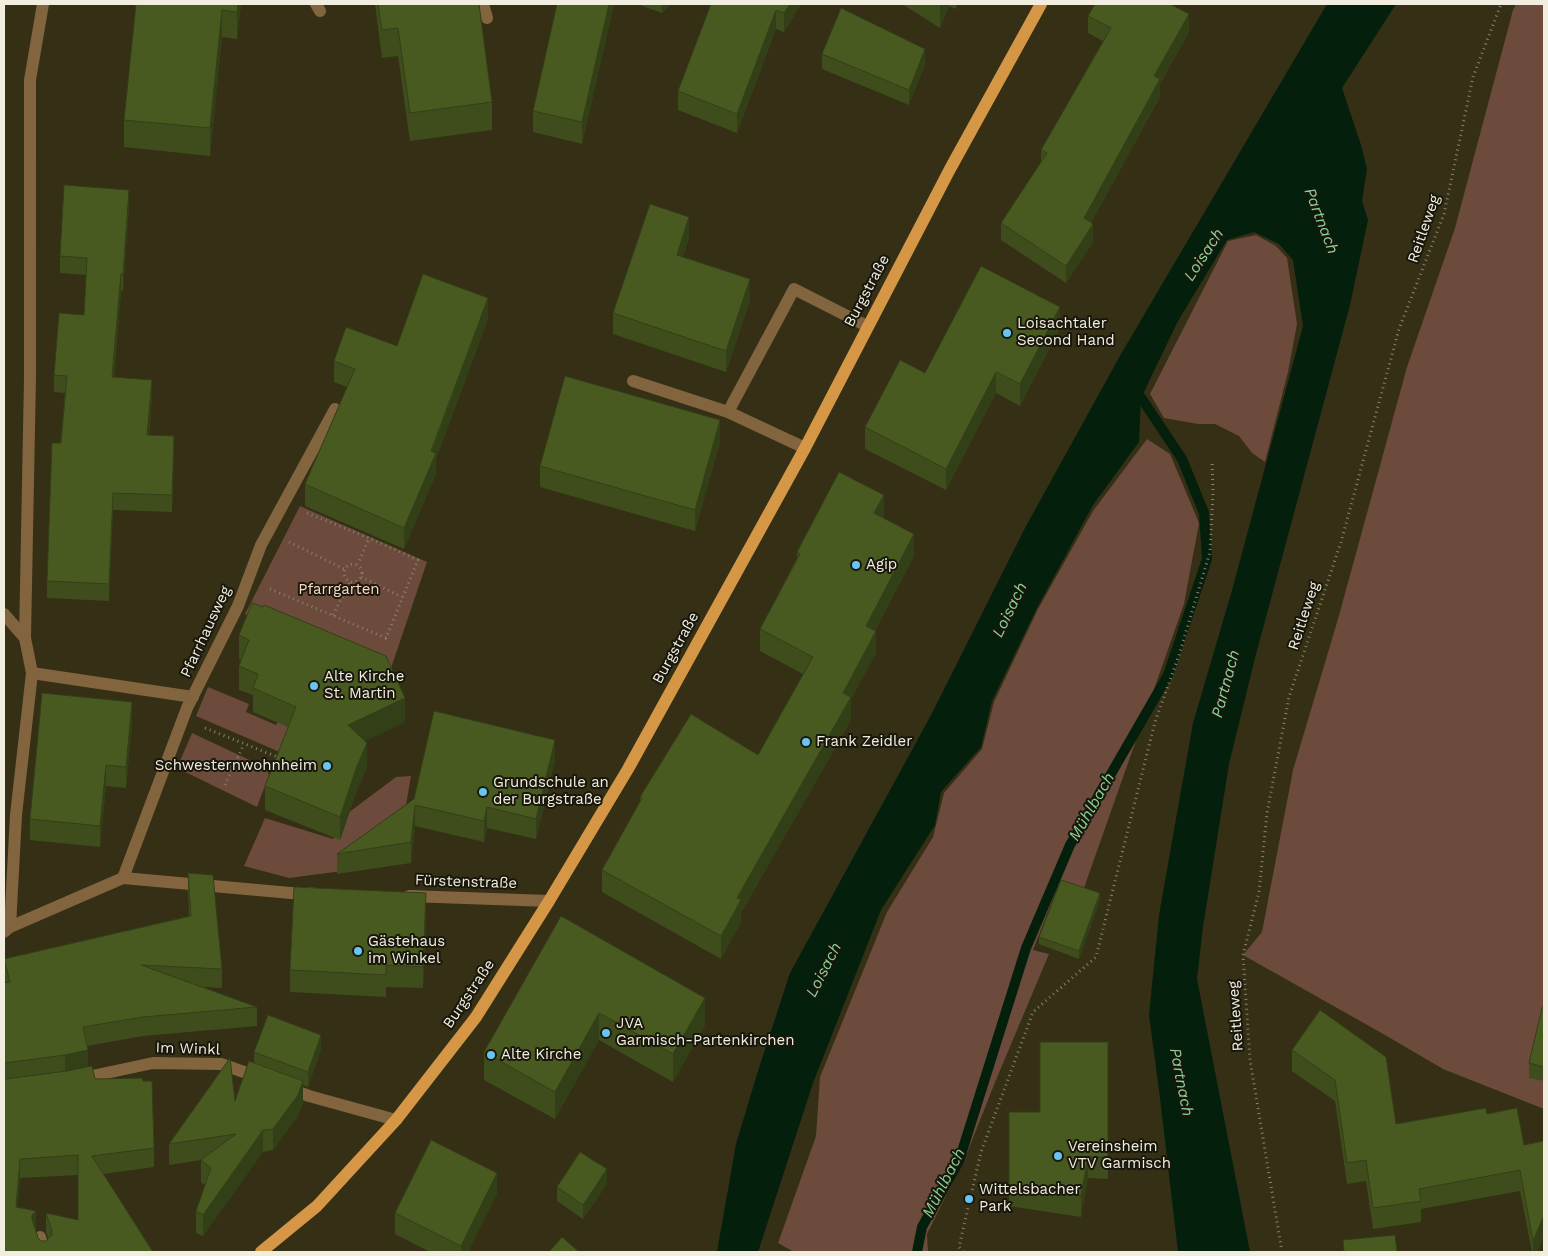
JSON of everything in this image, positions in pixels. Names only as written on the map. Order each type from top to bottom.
[{"type":"main road","name":"Burgstraße","points":[[261,1252],[317,1206],[396,1120],[476,1017],[550,900],[628,769],[805,448],[950,169],[1040,4]]},
{"type":"street","points":[[43,4],[30,80],[30,377],[25,638],[32,673],[16,815],[7,930],[123,878],[320,894]]},
{"type":"street","points":[[483,4],[487,18]]},
{"type":"street","points":[[728,412],[794,290],[867,326]]},
{"type":"street","points":[[632,381],[728,412],[805,448]]},
{"type":"street","name":"Pfarrhausweg","points":[[123,878],[183,718],[238,606],[261,545],[335,409]]},
{"type":"street","points":[[4,614],[25,638]]},
{"type":"street","points":[[32,673],[193,697]]},
{"type":"street","name":"Fürstenstraße","points":[[400,896],[550,900]]},
{"type":"street","name":"Im Winkl","points":[[66,1082],[153,1063],[221,1064],[309,1096],[396,1120]]},
{"type":"street","points":[[40,1238],[44,1252]]},
{"type":"path","name":"Reitleweg","points":[[1282,1252],[1250,1060],[1243,955],[1259,892],[1267,812],[1289,697],[1341,542],[1399,329],[1444,214],[1473,77],[1501,4]]},
{"type":"path","points":[[963,1252],[960,1246],[981,1152],[1033,1012],[1096,957],[1155,722],[1179,655],[1210,552],[1213,492],[1212,464]]},
{"type":"path","points":[[264,587],[386,638],[418,560],[300,510]]},
{"type":"path","points":[[358,564],[369,538]]},
{"type":"path","points":[[286,541],[344,569]]},
{"type":"path","points":[[358,564],[349,564],[344,569],[343,575],[350,582],[356,582],[362,577]]},
{"type":"path","points":[[358,564],[362,569],[362,577]]},
{"type":"path","points":[[362,577],[402,597]]},
{"type":"path","points":[[333,615],[350,582]]},
{"type":"path","points":[[183,718],[284,759]]},
{"type":"path","points":[[225,786],[244,744]]},
{"type":"green space","points":[[1516,4],[1544,4],[1544,1109],[1443,1069],[1243,955],[1262,932],[1293,770],[1338,619],[1407,367],[1455,228]]},
{"type":"green space","points":[[1256,235],[1276,246],[1287,258],[1297,324],[1288,372],[1265,462],[1252,453],[1239,436],[1215,424],[1198,424],[1164,418],[1150,394],[1228,241]]},
{"type":"green space","points":[[1147,439],[1170,454],[1199,523],[1184,604],[1084,888],[1058,886],[1033,950],[1049,954],[967,1153],[927,1234],[928,1252],[794,1252],[778,1243],[816,1136],[820,1077],[887,912],[933,837],[944,793],[982,749],[994,702],[1038,609],[1093,511]]},
{"type":"green space","name":"Pfarrgarten","points":[[300,506],[427,562],[388,677],[245,614]]},
{"type":"green space","points":[[208,687],[249,704],[246,712],[276,725],[283,712],[300,719],[282,753],[196,716]]},
{"type":"green space","points":[[192,733],[267,770],[269,775],[257,807],[177,768]]},
{"type":"green space","points":[[411,776],[404,817],[358,869],[289,878],[244,866],[265,818],[333,839],[344,816],[396,777]]},
{"type":"water","points":[[1327,4],[1396,4],[1342,88],[1367,169],[1362,201],[1368,220],[1350,305],[1255,658],[1229,764],[1203,927],[1197,979],[1250,1252],[1178,1252],[1149,1015],[1159,915],[1193,723],[1231,594],[1303,326],[1293,260],[1279,244],[1254,232],[1227,240],[1178,321],[1141,398],[1139,442],[1093,505],[1037,608],[992,701],[981,747],[941,792],[935,825],[881,910],[813,1083],[758,1252],[717,1252],[736,1144],[790,973],[930,717],[1025,528],[1121,354]]},
{"type":"building","points":[[136,4],[238,4],[237,12],[222,10],[210,128],[124,120]]},
{"type":"building","points":[[378,4],[479,4],[492,102],[410,113],[398,28],[382,30]]},
{"type":"building","points":[[557,4],[609,4],[582,122],[533,111]]},
{"type":"building","points":[[711,4],[790,4],[784,13],[776,10],[737,114],[678,91]]},
{"type":"building","points":[[1095,4],[1170,4],[1189,14],[1154,76],[1160,79],[1084,218],[1093,224],[1066,266],[1001,223],[1047,153],[1041,150],[1111,28],[1088,16]]},
{"type":"building","points":[[841,8],[925,49],[909,90],[822,54]]},
{"type":"building","points":[[64,185],[129,190],[123,274],[121,274],[112,377],[152,380],[147,435],[174,436],[172,495],[113,493],[109,584],[47,581],[52,443],[61,443],[67,376],[54,375],[59,313],[84,315],[87,258],[60,256]]},
{"type":"building","points":[[650,204],[689,217],[677,255],[750,279],[726,351],[613,313]]},
{"type":"building","points":[[981,266],[1060,307],[1020,384],[996,372],[946,469],[865,427],[900,360],[925,373]]},
{"type":"building","points":[[423,274],[488,298],[431,451],[436,453],[404,528],[305,484],[355,369],[334,361],[346,327],[397,346]]},
{"type":"building","points":[[565,376],[720,420],[695,510],[540,466]]},
{"type":"building","points":[[839,472],[884,495],[874,513],[914,534],[866,626],[876,631],[843,693],[851,697],[737,898],[741,900],[721,936],[602,870],[642,798],[640,797],[691,714],[758,755],[813,657],[760,629],[800,554],[797,552]]},
{"type":"building","points":[[252,603],[263,607],[264,605],[386,656],[405,698],[348,725],[367,743],[357,766],[340,817],[265,786],[296,707],[253,688],[258,674],[239,666],[249,640],[239,635]]},
{"type":"building","points":[[42,693],[132,702],[126,767],[106,765],[100,826],[30,819]]},
{"type":"building","name":"Grundschule an der Burgstraße","points":[[434,711],[555,740],[536,819],[487,807],[484,821],[415,805],[411,842],[337,854],[414,799]]},
{"type":"building","points":[[188,873],[213,875],[222,969],[141,965],[257,1007],[143,1017],[83,1027],[88,1050],[4,1063],[4,983],[10,982],[4,959],[191,916]]},
{"type":"building","points":[[1061,880],[1100,893],[1079,951],[1039,937]]},
{"type":"building","name":"Gästehaus im Winkel","points":[[294,887],[426,893],[423,967],[386,965],[386,975],[290,970]]},
{"type":"building","name":"JVA Garmisch-Partenkirchen","points":[[561,916],[705,998],[673,1054],[599,1013],[555,1092],[484,1052]]},
{"type":"building","points":[[1542,1008],[1544,1008],[1544,1067],[1529,1063]]},
{"type":"building","points":[[1320,1010],[1386,1057],[1396,1124],[1486,1108],[1487,1114],[1517,1108],[1524,1145],[1544,1141],[1544,1215],[1533,1241],[1520,1170],[1419,1189],[1421,1201],[1373,1208],[1366,1160],[1347,1163],[1335,1080],[1292,1050]]},
{"type":"building","points":[[268,1015],[321,1035],[308,1072],[254,1052]]},
{"type":"building","name":"Vereinsheim VTV Garmisch","points":[[1040,1042],[1108,1042],[1108,1157],[1088,1157],[1081,1196],[1009,1184],[1009,1112],[1040,1112]]},
{"type":"building","points":[[230,1058],[235,1101],[249,1061],[303,1081],[298,1095],[273,1129],[263,1130],[203,1215],[196,1211],[211,1168],[201,1160],[236,1134],[169,1144]]},
{"type":"building","points":[[92,1066],[95,1079],[142,1078],[143,1081],[152,1081],[154,1148],[92,1156],[153,1252],[4,1252],[4,1078],[67,1071]],"holes":[[[78,1155],[78,1220],[46,1213],[52,1235],[46,1241],[41,1241],[38,1238],[32,1219],[32,1215],[36,1211],[16,1207],[20,1159]]]},
{"type":"building","points":[[431,1140],[497,1173],[461,1246],[395,1213]]},
{"type":"building","points":[[580,1152],[607,1169],[583,1205],[557,1187]]},
{"type":"building","points":[[1395,1235],[1397,1252],[1344,1252],[1343,1240]]},
{"type":"building","points":[[562,1237],[579,1252],[549,1252]]},
{"type":"waterway","name":"Mühlbach","points":[[917,1252],[922,1227],[959,1161],[1026,948],[1070,845],[1168,675],[1207,559],[1204,513],[1182,459],[1134,387]]},
{"type":"place","name":"Loisachtaler Second Hand","points":[[1007,333]]},
{"type":"place","name":"Agip","points":[[856,565]]},
{"type":"place","name":"Alte Kirche St. Martin","points":[[314,686]]},
{"type":"place","name":"Frank Zeidler","points":[[806,742]]},
{"type":"place","name":"Schwesternwohnheim","points":[[327,766]]},
{"type":"place","name":"Grundschule an der Burgstraße","points":[[483,792]]},
{"type":"place","name":"Gästehaus im Winkel","points":[[358,951]]},
{"type":"place","name":"JVA Garmisch-Partenkirchen","points":[[606,1033]]},
{"type":"place","name":"Alte Kirche","points":[[491,1055]]},
{"type":"place","name":"Vereinsheim VTV Garmisch","points":[[1058,1156]]},
{"type":"place","name":"Wittelsbacher Park","points":[[969,1199]]},
{"type":"water label","name":"Partnach","points":[[1321,221]]},
{"type":"water label","name":"Loisach","points":[[1204,255]]},
{"type":"water label","name":"Loisach","points":[[1010,610]]},
{"type":"water label","name":"Partnach","points":[[1226,684]]},
{"type":"water label","name":"Loisach","points":[[824,970]]},
{"type":"water label","name":"Partnach","points":[[1181,1082]]}]
